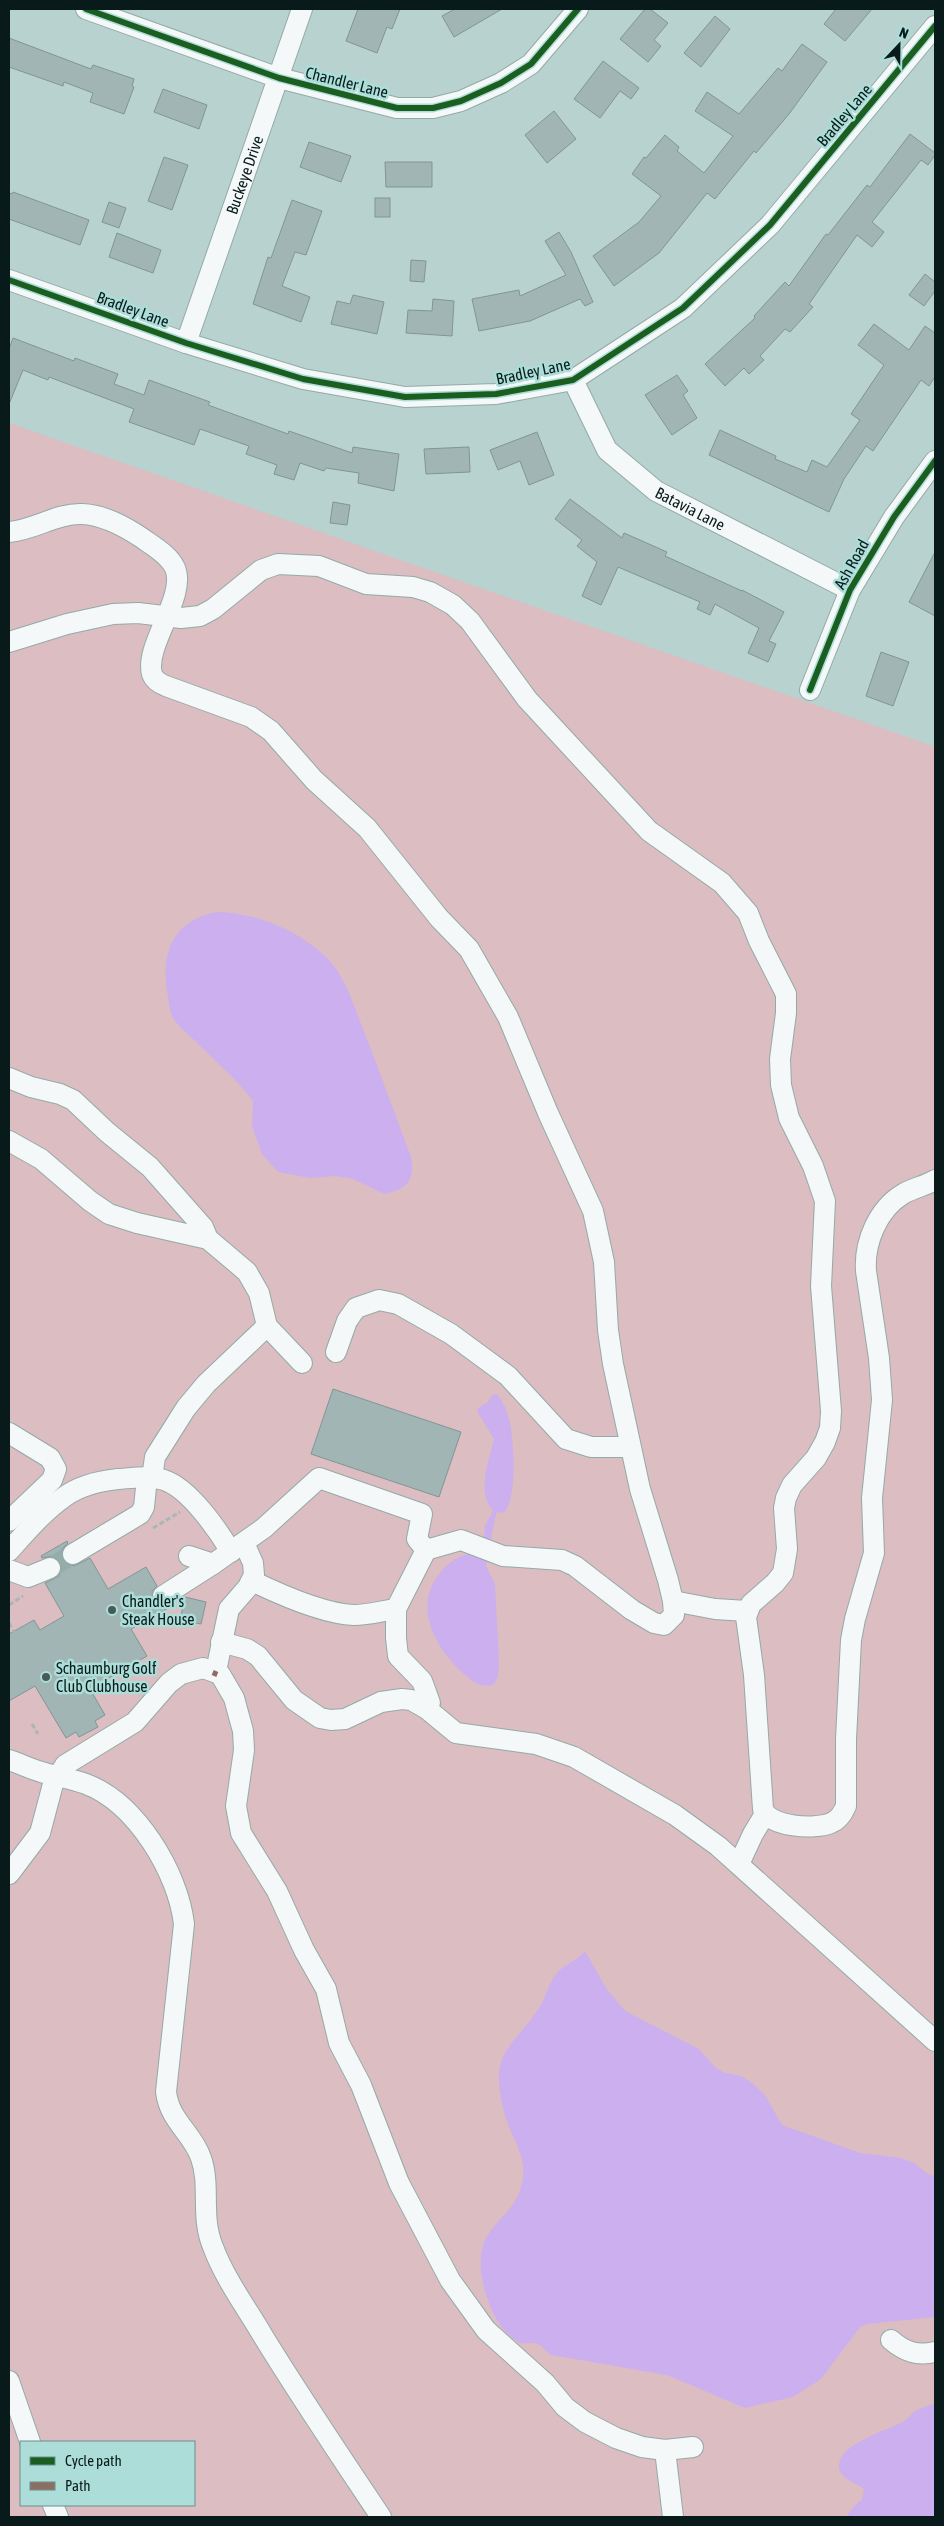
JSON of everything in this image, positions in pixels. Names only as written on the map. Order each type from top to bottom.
[{"type":"street","name":"Chandler Lane","points":[[86,9],[279,78],[397,108],[433,108],[461,101],[501,83],[531,64],[578,9]]},
{"type":"street","name":"Buckeye Drive","points":[[186,343],[302,9]]},
{"type":"street","name":"Bradley Lane","points":[[9,280],[186,343],[303,379],[405,397],[496,394],[573,380],[683,308],[770,225],[935,26]]},
{"type":"street","name":"Batavia Lane","points":[[573,380],[607,450],[656,491],[850,590]]},
{"type":"street","name":"Ash Road","points":[[810,690],[850,590],[894,517],[935,461]]},
{"type":"street","points":[[9,532],[77,514],[99,517],[125,528],[163,553],[174,566],[178,584],[152,662],[154,678],[166,686],[251,717],[271,731],[318,784],[367,828],[439,918],[473,954],[522,1046],[545,1105],[593,1211],[604,1262],[610,1346],[630,1447],[640,1489],[673,1601],[674,1615],[668,1623],[660,1625],[632,1610],[569,1562],[551,1558],[503,1556],[461,1540],[426,1550],[396,1608],[398,1656],[422,1681],[430,1703],[427,1709]]},
{"type":"street","points":[[9,642],[67,624],[113,614],[138,613],[193,618],[206,614],[261,570],[278,564],[319,566],[361,582],[413,587],[438,595],[470,621],[527,699],[626,808],[655,836],[722,883],[748,913],[759,941],[786,994],[786,1013],[780,1060],[781,1084],[792,1126],[813,1166],[825,1201],[826,1220],[821,1247],[821,1286],[831,1411],[830,1428],[825,1442],[816,1458],[792,1485],[786,1498],[784,1508],[787,1549],[783,1573],[775,1583],[755,1600],[747,1612],[762,1801],[765,1814],[739,1864]]},
{"type":"street","points":[[9,1078],[31,1087],[60,1094],[78,1104],[159,1177],[202,1227],[208,1239],[247,1272],[259,1293],[267,1326],[302,1363]]},
{"type":"street","points":[[9,1141],[41,1159],[90,1201],[110,1214],[137,1223],[208,1239]]},
{"type":"street","points":[[765,1814],[782,1823],[820,1825],[835,1822],[846,1806],[846,1739],[851,1640],[874,1552],[872,1498],[882,1400],[866,1255],[874,1230],[885,1210],[903,1194],[935,1180]]},
{"type":"street","points":[[336,1352],[347,1321],[356,1308],[379,1300],[398,1304],[451,1334],[508,1376],[566,1439],[591,1447],[630,1447]]},
{"type":"street","points":[[73,1554],[140,1514],[144,1507],[154,1457],[192,1400],[267,1326]]},
{"type":"street","points":[[9,1433],[50,1458],[56,1469],[52,1480],[9,1521]]},
{"type":"street","points":[[9,1551],[49,1509],[77,1490],[111,1480],[149,1478],[169,1482],[182,1491],[253,1563],[252,1581],[229,1609],[216,1671]]},
{"type":"street","points":[[163,1596],[213,1564],[269,1524],[320,1478],[422,1514],[417,1539],[426,1550]]},
{"type":"street","points":[[189,1556],[213,1564]]},
{"type":"street","points":[[9,1570],[28,1577],[50,1568]]},
{"type":"street","points":[[252,1581],[276,1592],[345,1614],[370,1614],[396,1608]]},
{"type":"street","points":[[673,1601],[715,1609],[747,1612]]},
{"type":"street","points":[[221,1642],[248,1649],[258,1656],[294,1700],[320,1718],[331,1720],[345,1719],[376,1704],[396,1699],[410,1700],[427,1709],[456,1734],[536,1744],[574,1757],[675,1815],[718,1846],[935,2041]]},
{"type":"street","points":[[9,1874],[40,1833],[57,1776],[65,1765],[135,1722],[181,1674],[203,1668],[216,1671],[224,1678],[234,1698],[243,1730],[244,1750],[236,1806],[241,1833],[277,1891],[304,1950],[326,1989],[338,2042],[361,2085],[398,2184],[450,2280],[478,2323],[538,2377],[575,2415],[594,2427],[627,2442],[652,2449],[665,2450],[693,2447]]},
{"type":"street","points":[[9,1760],[87,1784],[116,1802],[141,1828],[164,1863],[180,1905],[184,1924],[166,2092],[174,2118],[194,2144],[202,2159],[205,2185],[204,2215],[208,2235],[225,2274],[277,2362],[381,2517]]},
{"type":"street","points":[[890,2340],[899,2348],[913,2353],[935,2352]]},
{"type":"street","points":[[9,2380],[30,2441]]},
{"type":"street","points":[[665,2450],[673,2517]]},
{"type":"path","points":[[9,1623],[14,1632]]},
{"type":"path","points":[[32,1724],[38,1734]]},
{"type":"shaded area","points":[[9,423],[933,746],[935,743],[935,2517],[9,2517]]},
{"type":"shaded area","points":[[217,912],[247,916],[290,931],[316,948],[339,973],[352,1001],[411,1157],[411,1177],[404,1186],[384,1194],[353,1179],[335,1176],[310,1178],[278,1172],[262,1154],[252,1126],[253,1101],[232,1077],[177,1024],[170,1008],[166,963],[174,940],[190,922]]},
{"type":"shaded area","points":[[493,1394],[498,1395],[505,1406],[508,1416],[511,1428],[514,1469],[508,1507],[503,1513],[497,1512],[486,1566],[495,1584],[499,1663],[498,1676],[494,1684],[486,1686],[478,1684],[467,1677],[444,1653],[431,1627],[428,1599],[432,1586],[440,1573],[459,1557],[475,1553],[484,1539],[485,1526],[493,1510],[485,1495],[485,1476],[494,1439],[477,1409],[488,1402]]},
{"type":"shaded area","points":[[585,1951],[606,1988],[625,2011],[699,2049],[715,2067],[725,2073],[741,2076],[752,2083],[765,2095],[782,2125],[860,2153],[901,2158],[914,2163],[928,2174],[935,2176],[935,2317],[868,2324],[860,2327],[821,2379],[793,2397],[745,2408],[667,2375],[551,2355],[535,2343],[518,2342],[508,2334],[492,2310],[482,2279],[481,2264],[482,2250],[486,2238],[513,2204],[521,2188],[523,2177],[520,2152],[506,2120],[500,2092],[499,2076],[501,2064],[511,2044],[539,2008],[556,1974]]},
{"type":"shaded area","points":[[935,2403],[935,2517],[846,2517],[854,2506],[862,2500],[864,2489],[847,2479],[840,2471],[840,2461],[845,2453],[864,2439],[899,2424],[916,2411]]},
{"type":"building","points":[[358,9],[400,9],[392,29],[387,27],[377,53],[346,41]]},
{"type":"building","points":[[455,9],[502,9],[454,37],[442,16]]},
{"type":"building","points":[[645,9],[650,9],[668,23],[654,40],[661,46],[648,62],[620,39]]},
{"type":"building","points":[[836,9],[872,9],[845,41],[824,24]]},
{"type":"building","points":[[715,16],[730,29],[701,67],[684,53]]},
{"type":"building","points":[[9,38],[91,69],[93,65],[134,79],[132,86],[134,87],[124,114],[90,102],[93,93],[64,82],[63,86],[9,67]]},
{"type":"building","points":[[802,44],[827,62],[789,114],[756,153],[754,151],[715,199],[707,193],[659,253],[614,286],[593,256],[639,222],[661,196],[632,174],[644,157],[646,158],[665,135],[679,147],[677,151],[704,173],[733,136],[695,111],[707,92],[739,114],[778,68],[782,71]]},
{"type":"building","points":[[603,61],[639,88],[631,99],[620,91],[600,118],[574,99]]},
{"type":"building","points":[[163,89],[207,105],[199,129],[154,112]]},
{"type":"building","points":[[554,111],[576,139],[547,163],[525,135]]},
{"type":"building","points":[[910,134],[935,153],[935,155],[928,165],[921,160],[872,222],[884,232],[872,247],[857,235],[809,304],[813,307],[790,332],[785,329],[760,356],[764,360],[749,374],[744,368],[725,386],[705,364],[755,318],[754,316],[785,282],[789,286],[826,234],[828,235],[867,185],[870,187]]},
{"type":"building","points":[[309,142],[351,156],[341,182],[300,167]]},
{"type":"building","points":[[164,157],[188,165],[172,210],[148,201]]},
{"type":"building","points":[[385,162],[432,162],[432,187],[386,187]]},
{"type":"building","points":[[13,192],[89,220],[80,245],[9,219],[9,193],[12,194]]},
{"type":"building","points":[[375,198],[390,198],[390,217],[375,217]]},
{"type":"building","points":[[292,200],[322,211],[306,255],[295,252],[282,286],[310,297],[301,322],[253,304],[268,257],[271,258]]},
{"type":"building","points":[[109,202],[126,208],[119,228],[102,222]]},
{"type":"building","points":[[559,232],[571,252],[593,302],[585,306],[580,299],[530,321],[479,331],[472,299],[519,290],[520,296],[566,275],[545,241]]},
{"type":"building","points":[[117,233],[161,250],[153,273],[109,257]]},
{"type":"building","points":[[411,260],[426,261],[424,282],[410,281]]},
{"type":"building","points":[[925,274],[935,282],[935,291],[924,306],[909,295]]},
{"type":"building","points":[[353,295],[384,302],[377,334],[331,324],[337,301],[350,304]]},
{"type":"building","points":[[433,299],[454,301],[452,336],[406,333],[408,310],[432,311]]},
{"type":"building","points":[[874,324],[909,350],[925,326],[935,333],[935,377],[929,386],[921,380],[873,451],[866,446],[844,479],[829,512],[709,455],[720,430],[776,456],[775,459],[807,472],[812,460],[827,467],[860,420],[851,414],[884,365],[858,345]]},
{"type":"building","points":[[13,338],[74,361],[75,358],[118,374],[114,384],[144,395],[149,380],[210,402],[208,405],[288,434],[289,431],[352,453],[353,447],[399,454],[394,491],[358,483],[359,473],[326,468],[324,471],[300,463],[294,480],[274,474],[277,465],[246,454],[249,446],[200,429],[194,445],[129,422],[134,409],[49,377],[48,380],[23,370],[9,404],[9,349]]},
{"type":"building","points":[[677,375],[688,391],[683,395],[697,418],[672,435],[645,395]]},
{"type":"building","points":[[537,432],[554,475],[529,485],[520,461],[498,470],[490,450]]},
{"type":"building","points":[[469,447],[470,472],[426,474],[424,449]]},
{"type":"building","points":[[570,499],[622,538],[624,533],[667,552],[665,556],[742,590],[784,612],[769,641],[776,644],[768,662],[748,653],[759,628],[715,604],[710,615],[697,609],[700,602],[618,567],[601,605],[582,596],[597,562],[577,546],[582,540],[555,519]]},
{"type":"building","points":[[333,502],[350,505],[347,525],[330,523]]},
{"type":"building","points":[[935,552],[935,616],[909,602]]},
{"type":"building","points":[[881,652],[909,662],[893,706],[866,696]]},
{"type":"building","points":[[333,1389],[461,1432],[439,1497],[311,1454]]},
{"type":"building","points":[[67,1541],[68,1543],[63,1548],[61,1554],[63,1560],[74,1566],[90,1558],[108,1589],[146,1567],[157,1586],[152,1591],[153,1602],[158,1607],[170,1607],[131,1629],[147,1656],[90,1689],[105,1715],[95,1721],[98,1727],[79,1737],[76,1732],[66,1738],[35,1686],[9,1701],[9,1634],[34,1620],[40,1630],[64,1616],[45,1583],[59,1576],[61,1564],[52,1556],[42,1558],[41,1556]]},
{"type":"building","points":[[185,1597],[206,1602],[201,1624],[180,1620]]},
{"type":"tunnel","points":[[50,1568],[73,1554]]},
{"type":"marked path","points":[[214,1676],[216,1671]]},
{"type":"cycle path","points":[[86,9],[279,78],[397,108],[433,108],[461,101],[501,83],[531,64],[578,9]]},
{"type":"cycle path","points":[[9,280],[186,343],[303,379],[405,397],[496,394],[573,380],[683,308],[770,225],[935,26]]},
{"type":"cycle path","points":[[810,690],[850,590],[894,517],[935,461]]},
{"type":"place","name":"Chandler's Steak House","points":[[112,1610]]},
{"type":"place","name":"Schaumburg Golf Club Clubhouse","points":[[46,1677]]}]
